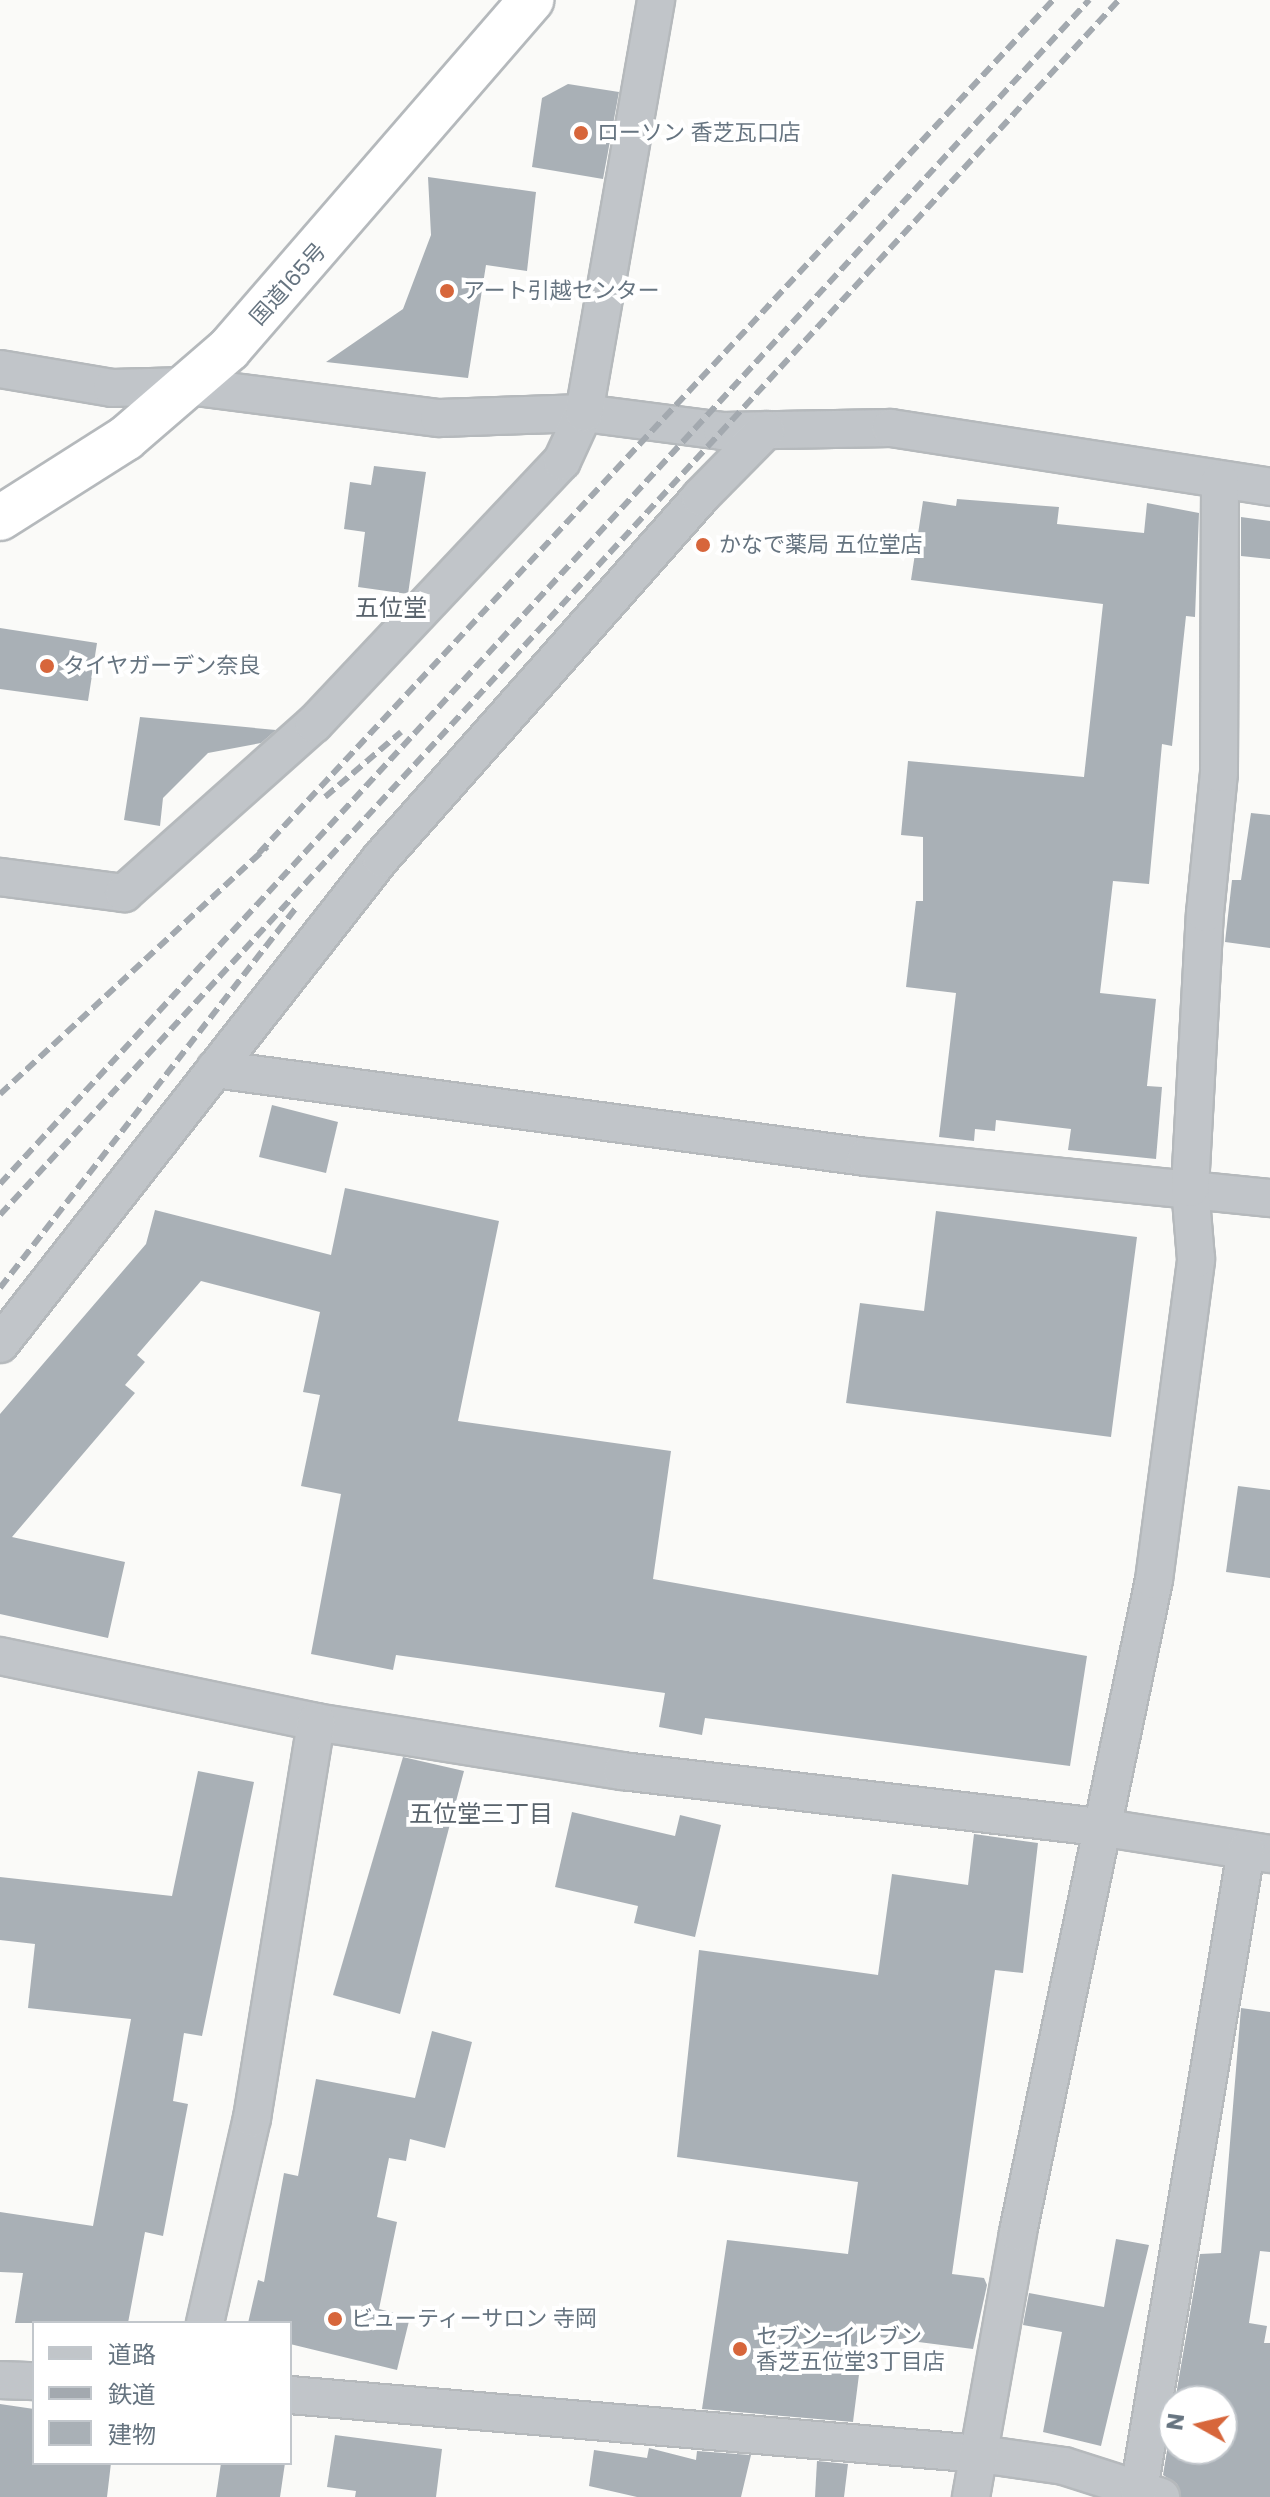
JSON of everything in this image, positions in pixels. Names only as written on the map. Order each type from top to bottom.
[{"type":"highway","name":"国道165号","points":[[0,518],[126,438],[188,386],[323,245],[531,0]]},
{"type":"street","points":[[0,877],[124,893],[314,724],[562,461],[584,413],[656,0]]},
{"type":"street","points":[[0,369],[112,388],[188,386],[439,418],[584,413],[722,431],[891,428],[1270,487]]},
{"type":"street","points":[[0,1344],[215,1069],[462,762],[766,430]]},
{"type":"street","points":[[971,2497],[1018,2232],[1106,1828],[1154,1580],[1196,1259],[1190,1188],[1219,773],[1220,481]]},
{"type":"street","points":[[215,1069],[866,1157],[1270,1198]]},
{"type":"street","points":[[0,1656],[316,1722],[622,1771],[1106,1828],[1258,1853],[1150,2493],[1064,2466],[980,2454],[292,2395]]},
{"type":"street","points":[[205,2321],[252,2118],[316,1722]]},
{"type":"street","points":[[0,2380],[32,2381]]},
{"type":"building","name":"ローソン 香芝瓦口店","points":[[568,84],[619,92],[603,179],[532,167],[542,98]]},
{"type":"building","name":"アート引越センター","points":[[428,177],[536,192],[527,271],[486,265],[468,378],[326,362],[403,309],[431,235]]},
{"type":"building","points":[[374,466],[426,472],[408,594],[358,587],[365,532],[344,529],[350,482],[371,485]]},
{"type":"building","points":[[957,499],[1059,507],[1057,524],[1144,533],[1147,503],[1199,513],[1195,617],[1186,616],[1172,746],[1162,744],[1149,884],[1113,881],[1100,993],[1156,999],[1147,1086],[1162,1087],[1156,1159],[1068,1150],[1071,1129],[996,1120],[995,1131],[975,1129],[974,1141],[939,1137],[956,993],[906,987],[916,901],[923,901],[923,837],[901,835],[908,761],[1084,777],[1103,604],[911,580],[923,501],[956,506]]},
{"type":"building","points":[[1241,517],[1270,521],[1270,559],[1241,556]]},
{"type":"building","name":"タイヤガーデン奈良","points":[[0,628],[97,643],[88,701],[0,689]]},
{"type":"building","points":[[140,717],[276,730],[261,743],[208,753],[163,798],[160,826],[124,820]]},
{"type":"building","points":[[1251,813],[1270,815],[1270,948],[1225,942],[1232,880],[1241,880]]},
{"type":"building","points":[[272,1105],[338,1122],[326,1173],[259,1157]]},
{"type":"building","points":[[345,1188],[499,1221],[458,1421],[671,1451],[653,1579],[1087,1656],[1070,1766],[705,1718],[702,1735],[659,1727],[665,1693],[396,1655],[393,1670],[311,1654],[341,1494],[301,1486],[320,1395],[303,1392],[320,1312],[201,1281],[137,1355],[145,1362],[125,1385],[135,1393],[12,1537],[125,1562],[108,1638],[0,1614],[0,1414],[146,1244],[155,1210],[331,1255]]},
{"type":"building","points":[[936,1211],[1137,1237],[1111,1437],[846,1403],[860,1303],[924,1311]]},
{"type":"building","points":[[1238,1486],[1270,1490],[1270,1578],[1226,1572]]},
{"type":"building","points":[[403,1757],[464,1771],[400,2014],[333,1995]]},
{"type":"building","points":[[198,1771],[254,1782],[202,2036],[184,2033],[173,2101],[188,2104],[163,2236],[145,2232],[128,2321],[15,2323],[23,2273],[0,2272],[0,2212],[93,2226],[131,2019],[28,2008],[35,1944],[0,1940],[0,1877],[172,1896]]},
{"type":"building","points":[[572,1812],[675,1836],[680,1815],[721,1825],[695,1937],[634,1923],[638,1906],[555,1887]]},
{"type":"building","points":[[974,1834],[1038,1843],[1023,1973],[995,1970],[952,2274],[984,2278],[987,2285],[973,2349],[864,2335],[853,2422],[702,2409],[727,2240],[848,2254],[858,2182],[677,2157],[699,1950],[878,1975],[892,1874],[968,1885]]},
{"type":"building","points":[[1241,2008],[1270,2012],[1270,2252],[1260,2251],[1249,2323],[1267,2326],[1264,2343],[1270,2343],[1270,2497],[1181,2497],[1177,2484],[1163,2475],[1165,2465],[1238,2465],[1238,2385],[1178,2385],[1200,2254],[1221,2253]]},
{"type":"building","points":[[432,2031],[472,2042],[445,2148],[410,2139],[406,2161],[389,2158],[377,2217],[397,2222],[379,2309],[410,2317],[397,2370],[292,2344],[292,2321],[248,2321],[258,2280],[264,2282],[284,2173],[298,2176],[316,2079],[415,2098]]},
{"type":"building","points":[[1116,2239],[1149,2245],[1101,2446],[1043,2432],[1062,2332],[1023,2325],[1029,2293],[1104,2307]]},
{"type":"building","points":[[0,2404],[32,2409],[32,2465],[111,2465],[107,2497],[0,2497]]},
{"type":"building","points":[[335,2435],[442,2449],[436,2497],[355,2497],[356,2491],[327,2487]]},
{"type":"building","points":[[649,2448],[696,2460],[697,2451],[751,2455],[741,2497],[637,2497],[589,2486],[594,2450],[647,2458]]},
{"type":"building","points":[[817,2461],[848,2464],[844,2497],[815,2497]]},
{"type":"building","points":[[221,2465],[285,2465],[280,2497],[216,2497]]},
{"type":"railway","points":[[259,853],[1053,0]]},
{"type":"railway","points":[[0,1184],[1089,0]]},
{"type":"railway","points":[[0,1215],[1119,0]]},
{"type":"railway","points":[[325,797],[401,732]]},
{"type":"railway","points":[[0,1094],[267,847]]},
{"type":"railway","points":[[0,1288],[298,905]]},
{"type":"place","name":"ローソン 香芝瓦口店","points":[[581,133]]},
{"type":"place","name":"アート引越センター","points":[[447,291]]},
{"type":"place","name":"かなで薬局 五位堂店","points":[[703,545]]},
{"type":"place","name":"タイヤガーデン奈良","points":[[47,666]]},
{"type":"place","name":"ビューティーサロン 寺岡","points":[[335,2319]]},
{"type":"place","name":"セブン-イレブン 香芝五位堂3丁目店","points":[[740,2349]]},
{"type":"district","name":"五位堂","points":[[391,608]]},
{"type":"district","name":"五位堂三丁目","points":[[481,1814]]}]
